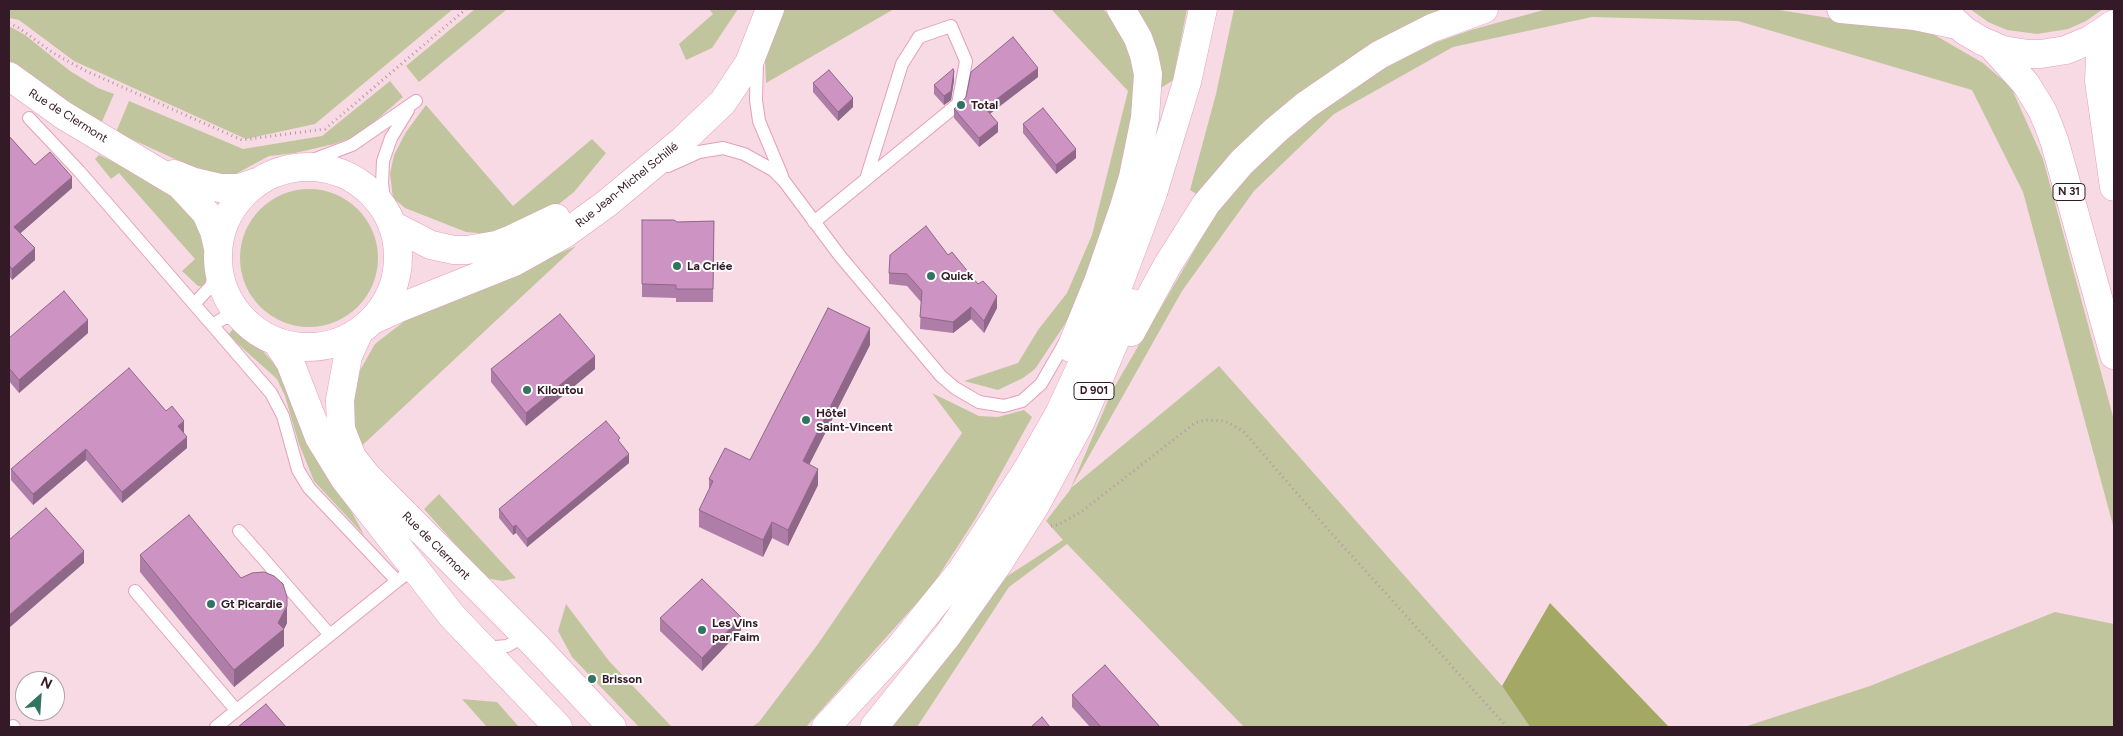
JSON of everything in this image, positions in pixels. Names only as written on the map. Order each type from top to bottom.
[{"type":"main road","points":[[945,592],[1039,416],[1066,360],[1098,282],[1133,177],[1141,146],[1148,96],[1148,74],[1138,38],[1121,9]]},
{"type":"main road","name":"D 901","points":[[826,727],[877,672],[945,592],[981,543],[1043,443],[1074,383],[1131,254],[1159,176],[1187,82],[1203,9]]},
{"type":"main road","name":"D 901","points":[[874,727],[947,636],[1017,535],[1081,421],[1128,310],[1168,203],[1196,116],[1221,9]]},
{"type":"main road","points":[[1081,421],[1188,231],[1215,192],[1242,162],[1306,105],[1379,55],[1432,28],[1484,9]]},
{"type":"main road","points":[[1841,9],[1915,16],[1949,17],[1973,37],[1991,45],[2022,53],[2054,52],[2090,40],[2113,25]]},
{"type":"main road","name":"Rue Jean-Michel Schillé","points":[[276,342],[314,347],[333,344],[399,308],[514,262],[566,233],[606,204],[677,146],[723,102],[749,63],[762,16]]},
{"type":"main road","name":"Rue Jean-Michel Schillé","points":[[389,218],[430,245],[454,250],[467,250],[496,245],[512,239],[560,215],[623,169],[702,102],[720,79],[736,53],[748,27],[762,16]]},
{"type":"main road","points":[[2113,25],[2103,46],[2099,68],[2101,97],[2114,187]]},
{"type":"main road","name":"N 31","points":[[1991,45],[2026,84],[2048,124],[2058,153],[2114,355]]},
{"type":"main road","name":"Rue de Clermont","points":[[9,76],[63,115],[164,174],[191,194],[211,222],[221,281],[227,297],[241,317],[257,331],[276,342],[290,362],[319,437],[334,464],[406,575],[452,616],[558,727]]},
{"type":"main road","name":"Rue de Clermont","points":[[130,154],[179,176],[207,186],[231,189],[257,182]]},
{"type":"main road","points":[[218,257],[224,223],[232,207],[257,182],[272,174],[289,169],[314,167],[340,172],[366,188],[389,218]]},
{"type":"main road","name":"Rue de Clermont","points":[[389,218],[398,250],[396,276],[387,300],[365,326],[348,356],[340,400],[341,429],[352,457],[366,475],[612,727]]},
{"type":"lane","points":[[762,16],[756,69],[757,110],[763,133],[784,181]]},
{"type":"lane","points":[[814,222],[958,104],[966,62],[951,26],[919,37],[902,64],[866,178]]},
{"type":"lane","points":[[289,169],[352,145],[416,101],[398,124],[386,150],[382,178],[389,218]]},
{"type":"lane","points":[[29,118],[79,171],[272,393],[278,405],[296,464],[306,483],[406,575],[216,727]]},
{"type":"lane","points":[[606,204],[678,161],[699,152],[712,149],[734,150],[750,156],[773,170],[784,181],[814,222],[941,376],[955,388],[979,402],[1004,406],[1022,401],[1041,384],[1098,282]]},
{"type":"lane","points":[[194,302],[211,286],[218,257]]},
{"type":"lane","points":[[214,324],[224,318],[241,317]]},
{"type":"lane","points":[[238,531],[330,635]]},
{"type":"lane","points":[[135,591],[236,710]]},
{"type":"lane","points":[[482,649],[507,646],[525,636]]},
{"type":"path","points":[[9,23],[52,52],[86,71],[242,140],[325,129],[466,9]]},
{"type":"path","points":[[1017,535],[1060,524],[1076,515],[1195,423],[1205,420],[1225,421],[1243,431],[1332,534],[1507,727]]},
{"type":"green space","points":[[9,9],[453,9],[315,124],[246,139],[74,61],[19,20],[9,18]]},
{"type":"green space","points":[[475,9],[507,9],[419,82],[406,66]]},
{"type":"green space","points":[[709,9],[738,9],[712,48],[686,60],[679,44],[713,14]]},
{"type":"green space","points":[[781,9],[894,9],[766,83],[765,60]]},
{"type":"green space","points":[[1051,9],[1103,9],[1120,26],[1135,61],[1140,102],[1110,231],[1077,306],[1035,369],[1023,378],[998,390],[964,381],[1018,363],[1038,330],[1067,293],[1092,235],[1128,91]]},
{"type":"green space","points":[[1133,9],[1187,9],[1173,80],[1158,90]]},
{"type":"green space","points":[[1234,9],[1457,9],[1201,197],[1190,190],[1216,94]]},
{"type":"green space","points":[[1547,9],[1773,9],[1886,27],[1926,30],[1983,63],[2011,87],[2043,159],[2114,420],[2114,529],[2023,192],[1972,90],[1738,21],[1592,17],[1453,47],[1334,114],[1254,191],[1182,291],[1071,488],[1219,366],[1502,686],[1530,727],[1244,727],[1067,544],[1009,587],[917,727],[891,727],[1006,577],[1063,540],[1046,521],[1070,490],[1112,391],[1225,198],[1290,127],[1349,82],[1437,42],[1471,30]]},
{"type":"green space","points":[[1970,9],[2103,9],[2086,21],[2068,29],[2037,34],[2007,30],[1988,22]]},
{"type":"green space","points":[[11,27],[25,35],[70,71],[98,88],[114,94],[101,124],[13,65],[9,60],[9,28]]},
{"type":"green space","points":[[390,81],[403,97],[359,135],[334,144],[295,153],[269,156],[232,176],[222,176],[201,171],[116,132],[129,101],[243,149],[322,136]]},
{"type":"green space","points":[[426,105],[513,206],[592,139],[606,153],[574,192],[544,216],[489,234],[466,232],[405,208],[393,198],[390,174],[394,155],[406,132]]},
{"type":"green space","points":[[99,155],[156,182],[188,204],[206,242],[206,286],[198,286],[182,271],[195,259],[119,173],[111,179],[95,159]]},
{"type":"green space","points":[[309,189],[335,194],[358,209],[373,232],[378,258],[373,284],[358,307],[335,322],[309,327],[283,322],[260,307],[245,284],[240,258],[245,232],[260,209],[283,194]]},
{"type":"green space","points":[[576,246],[353,454],[348,402],[359,372],[375,344],[406,320]]},
{"type":"green space","points":[[233,329],[263,351],[284,375],[310,450],[345,499],[364,535],[314,481],[299,444],[285,396],[277,379],[228,335]]},
{"type":"green space","points":[[932,393],[979,416],[998,417],[1024,410],[1032,417],[976,518],[932,586],[806,727],[752,727],[759,722],[818,644],[962,433]]},
{"type":"green space","points":[[439,494],[516,578],[503,581],[485,578],[424,509]]},
{"type":"green space","points":[[1550,603],[1669,727],[1530,727],[1502,686]]},
{"type":"green space","points":[[566,604],[609,661],[672,727],[639,727],[572,657],[558,631]]},
{"type":"green space","points":[[2055,612],[2114,624],[2114,727],[1744,727],[1870,686]]},
{"type":"green space","points":[[462,699],[497,702],[519,727],[487,727]]},
{"type":"building","points":[[1013,37],[1038,68],[985,108],[998,123],[979,138],[954,109],[966,97],[971,72]]},
{"type":"building","points":[[953,69],[951,91],[944,96],[934,85]]},
{"type":"building","points":[[829,70],[853,98],[838,112],[813,83]]},
{"type":"building","points":[[1043,108],[1076,149],[1056,165],[1023,124]]},
{"type":"building","points":[[9,136],[35,165],[50,152],[72,177],[14,227],[35,248],[12,269],[9,265]]},
{"type":"building","name":"La Criée","points":[[642,220],[674,220],[677,222],[714,221],[713,289],[676,289],[676,285],[642,284]]},
{"type":"building","name":"Quick","points":[[926,226],[948,255],[952,252],[978,284],[983,281],[997,296],[984,321],[971,307],[953,322],[920,317],[922,291],[907,274],[889,273],[890,255]]},
{"type":"building","points":[[64,291],[88,320],[19,380],[9,368],[9,338]]},
{"type":"building","points":[[828,308],[870,328],[803,461],[818,469],[788,530],[772,522],[763,540],[699,510],[713,481],[709,479],[725,448],[750,460]]},
{"type":"building","points":[[560,314],[595,356],[526,413],[491,369]]},
{"type":"building","points":[[129,368],[166,411],[172,406],[184,421],[178,426],[187,437],[122,492],[86,449],[33,494],[11,469]]},
{"type":"building","points":[[606,421],[620,438],[618,440],[629,454],[527,539],[516,525],[513,527],[499,509]]},
{"type":"building","points":[[46,508],[84,551],[9,615],[9,540]]},
{"type":"building","points":[[189,515],[241,578],[252,573],[264,572],[274,576],[283,584],[287,597],[287,606],[278,623],[284,629],[234,670],[140,555]]},
{"type":"building","points":[[702,579],[741,617],[702,658],[660,618]]},
{"type":"building","points":[[1105,665],[1160,727],[1101,727],[1072,695]]},
{"type":"building","points":[[266,704],[286,727],[238,727]]},
{"type":"building","points":[[1042,717],[1050,727],[1031,727]]},
{"type":"place","name":"Total","points":[[961,105]]},
{"type":"place","name":"La Criée","points":[[677,266]]},
{"type":"place","name":"Quick","points":[[931,276]]},
{"type":"place","name":"Kiloutou","points":[[527,390]]},
{"type":"place","name":"Hôtel Saint-Vincent","points":[[806,420]]},
{"type":"place","name":"Gt Picardie","points":[[211,604]]},
{"type":"place","name":"Les Vins par Faim","points":[[702,630]]},
{"type":"place","name":"Brisson","points":[[592,679]]}]
